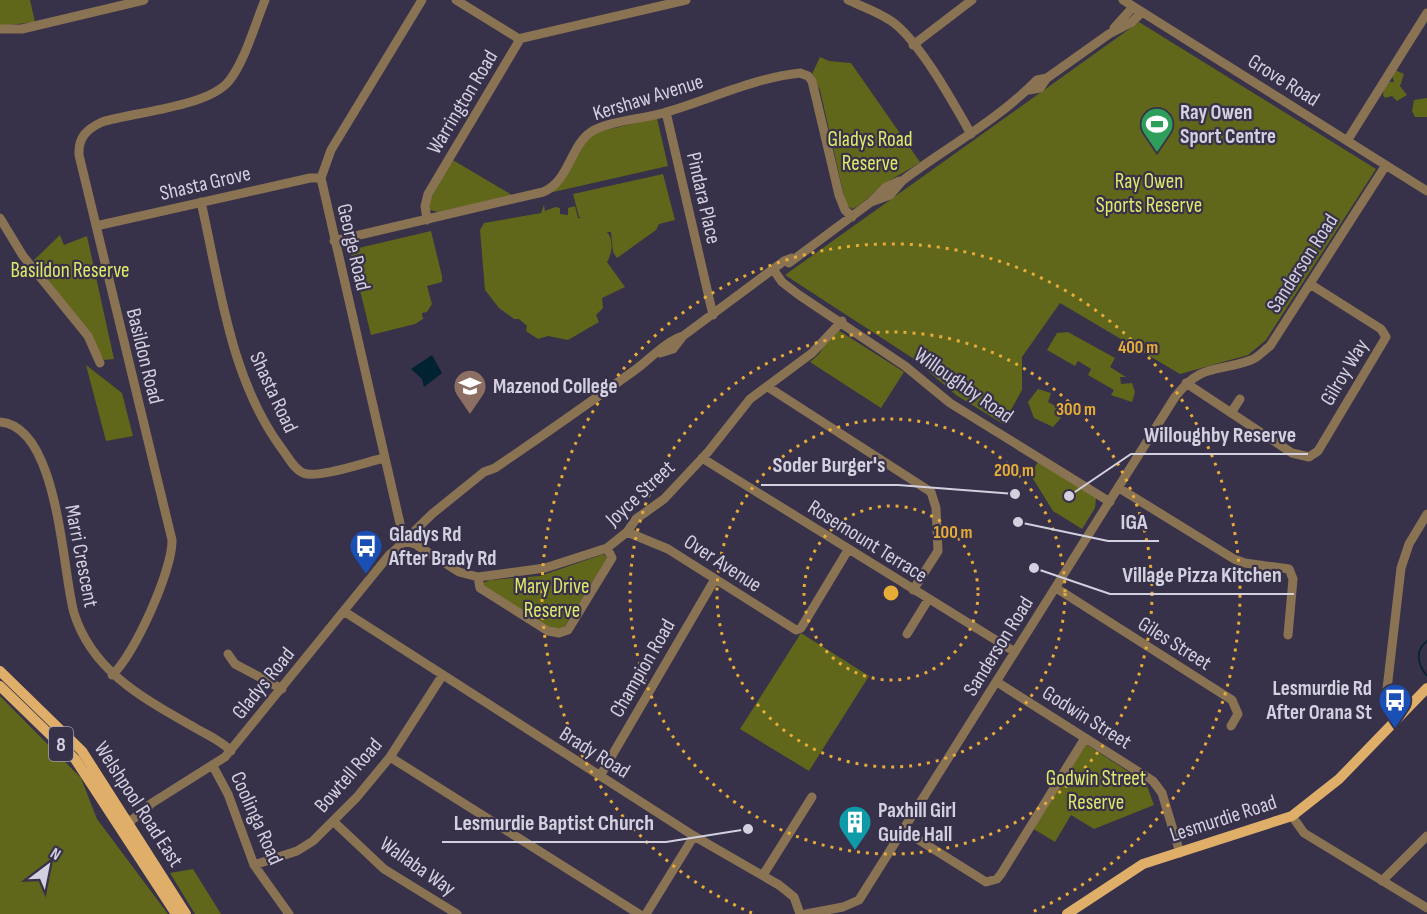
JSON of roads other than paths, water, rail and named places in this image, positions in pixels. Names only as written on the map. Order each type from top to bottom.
[{"type":"main road","name":"Welshpool Road East","points":[[0,671],[82,751],[186,914]]},
{"type":"main road","points":[[0,680],[10,689],[15,700]]},
{"type":"main road","name":"Welshpool Road East","points":[[0,686],[75,759],[176,914]]},
{"type":"main road","name":"Lesmurdie Road","points":[[1067,914],[1137,867],[1292,816],[1339,779],[1427,688]]},
{"type":"main road","points":[[110,812],[128,820],[126,828],[139,850],[140,860]]},
{"type":"street","points":[[0,29],[28,28],[144,0]]},
{"type":"street","name":"Basildon Road","points":[[112,675],[122,665],[144,623],[168,570],[172,544],[166,508],[133,386],[79,152],[83,136],[102,122],[204,98],[219,91],[234,73],[266,0]]},
{"type":"street","name":"George Road","points":[[405,536],[399,524],[321,178],[331,150],[422,0]]},
{"type":"street","name":"Warrington Road","points":[[427,220],[425,206],[428,194],[517,47],[518,39],[456,0]]},
{"type":"street","points":[[518,39],[686,0]]},
{"type":"street","points":[[848,0],[891,21],[913,45],[973,130]]},
{"type":"street","points":[[913,45],[972,0]]},
{"type":"street","name":"Grove Road","points":[[1123,0],[1427,191]]},
{"type":"street","name":"Gladys Road","points":[[128,820],[129,815],[145,808],[213,766],[231,751],[405,536],[432,514],[469,487],[480,483],[495,468],[660,353],[672,339],[683,336],[848,219],[871,202],[887,186],[902,181],[1029,90],[1040,88],[1047,78],[1109,34],[1137,9]]},
{"type":"street","points":[[1347,141],[1427,13]]},
{"type":"street","name":"Kershaw Avenue","points":[[334,241],[547,191],[555,185],[590,133],[666,112],[736,88],[797,73],[806,74],[812,81],[838,195],[848,219]]},
{"type":"street","name":"Pindara Place","points":[[666,112],[707,291],[717,312]]},
{"type":"street","name":"Sanderson Road","points":[[806,914],[843,907],[859,900],[1185,383],[1208,369],[1253,360],[1270,346],[1386,165]]},
{"type":"street","name":"Shasta Grove","points":[[96,226],[310,177],[321,178]]},
{"type":"street","name":"Shasta Road","points":[[201,202],[239,364],[259,410],[277,443],[295,467],[308,474],[384,458]]},
{"type":"street","points":[[0,218],[23,256],[88,336],[100,363]]},
{"type":"street","name":"Willoughby Road","points":[[771,274],[905,366],[950,403],[1110,502]]},
{"type":"street","name":"Gilroy Way","points":[[1185,383],[1292,453],[1310,457],[1318,451],[1386,337],[1382,329],[1310,284]]},
{"type":"street","name":"Joyce Street","points":[[405,536],[459,572],[478,577],[545,568],[607,548],[627,532],[636,519],[664,499],[702,458],[750,399],[812,354],[842,321]]},
{"type":"street","points":[[768,387],[931,492],[936,508],[938,551],[913,590]]},
{"type":"street","points":[[1231,413],[1240,399]]},
{"type":"street","name":"Marri Crescent","points":[[0,422],[17,429],[43,462],[60,528],[74,613],[83,634],[112,675],[139,696],[231,751]]},
{"type":"street","name":"Rosemount Terrace","points":[[702,458],[1015,652]]},
{"type":"street","points":[[1119,488],[1234,559],[1245,563],[1289,569],[1293,579],[1288,635]]},
{"type":"street","points":[[1387,689],[1401,568],[1409,544],[1427,514]]},
{"type":"street","name":"Over Avenue","points":[[627,532],[656,543],[796,630],[801,628],[848,550]]},
{"type":"street","points":[[478,577],[480,588],[548,631],[560,633],[568,630],[612,558],[607,548]]},
{"type":"street","name":"Champion Road","points":[[600,776],[715,579]]},
{"type":"street","name":"Giles Street","points":[[1056,588],[1232,700],[1238,714],[1231,726]]},
{"type":"street","points":[[907,634],[928,600]]},
{"type":"street","name":"Brady Road","points":[[343,614],[694,836],[764,875],[789,892],[797,902],[800,914]]},
{"type":"street","points":[[228,654],[235,664],[282,689]]},
{"type":"street","name":"Bowtell Road","points":[[254,865],[297,851],[313,841],[333,821],[390,757],[442,676]]},
{"type":"street","name":"Godwin Street","points":[[997,682],[1158,785],[1180,853]]},
{"type":"street","points":[[903,830],[986,882],[992,882],[1001,874],[1085,738]]},
{"type":"street","points":[[390,757],[639,914]]},
{"type":"street","name":"Coolinga Road","points":[[213,766],[228,794],[254,865],[289,914]]},
{"type":"street","points":[[764,875],[812,797]]},
{"type":"street","points":[[1292,816],[1304,833],[1427,908]]},
{"type":"street","name":"Wallaba Way","points":[[333,821],[384,869],[457,914]]},
{"type":"street","points":[[646,914],[694,836]]},
{"type":"street","points":[[1382,881],[1427,836]]},
{"type":"water","points":[[432,355],[442,373],[424,387],[422,379],[411,369]]},
{"type":"waterway","points":[[1427,641],[1419,654],[1421,667],[1427,676]]},
{"type":"place","name":"Ray Owen Sport Centre","points":[[1157,153]]},
{"type":"place","name":"Mazenod College","points":[[470,415]]},
{"type":"place","name":"Soder Burger's","points":[[1015,494]]},
{"type":"place","name":"Willoughby Reserve","points":[[1069,496]]},
{"type":"place","name":"IGA","points":[[1018,522]]},
{"type":"place","name":"Village Pizza Kitchen","points":[[1034,568]]},
{"type":"place","name":"Gladys Rd After Brady Rd","points":[[366,575]]},
{"type":"place","name":"Lesmurdie Rd After Orana St","points":[[1395,729]]},
{"type":"place","name":"Lesmurdie Baptist Church","points":[[748,829]]},
{"type":"place","name":"Paxhill Girl Guide Hall","points":[[855,851]]},
{"type":"park label","name":"Gladys Road Reserve","points":[[870,151]]},
{"type":"park label","name":"Ray Owen Sports Reserve","points":[[1149,193]]},
{"type":"park label","name":"Basildon Reserve","points":[[70,270]]},
{"type":"park label","name":"Mary Drive Reserve","points":[[552,598]]},
{"type":"park label","name":"Godwin Street Reserve","points":[[1096,790]]}]
